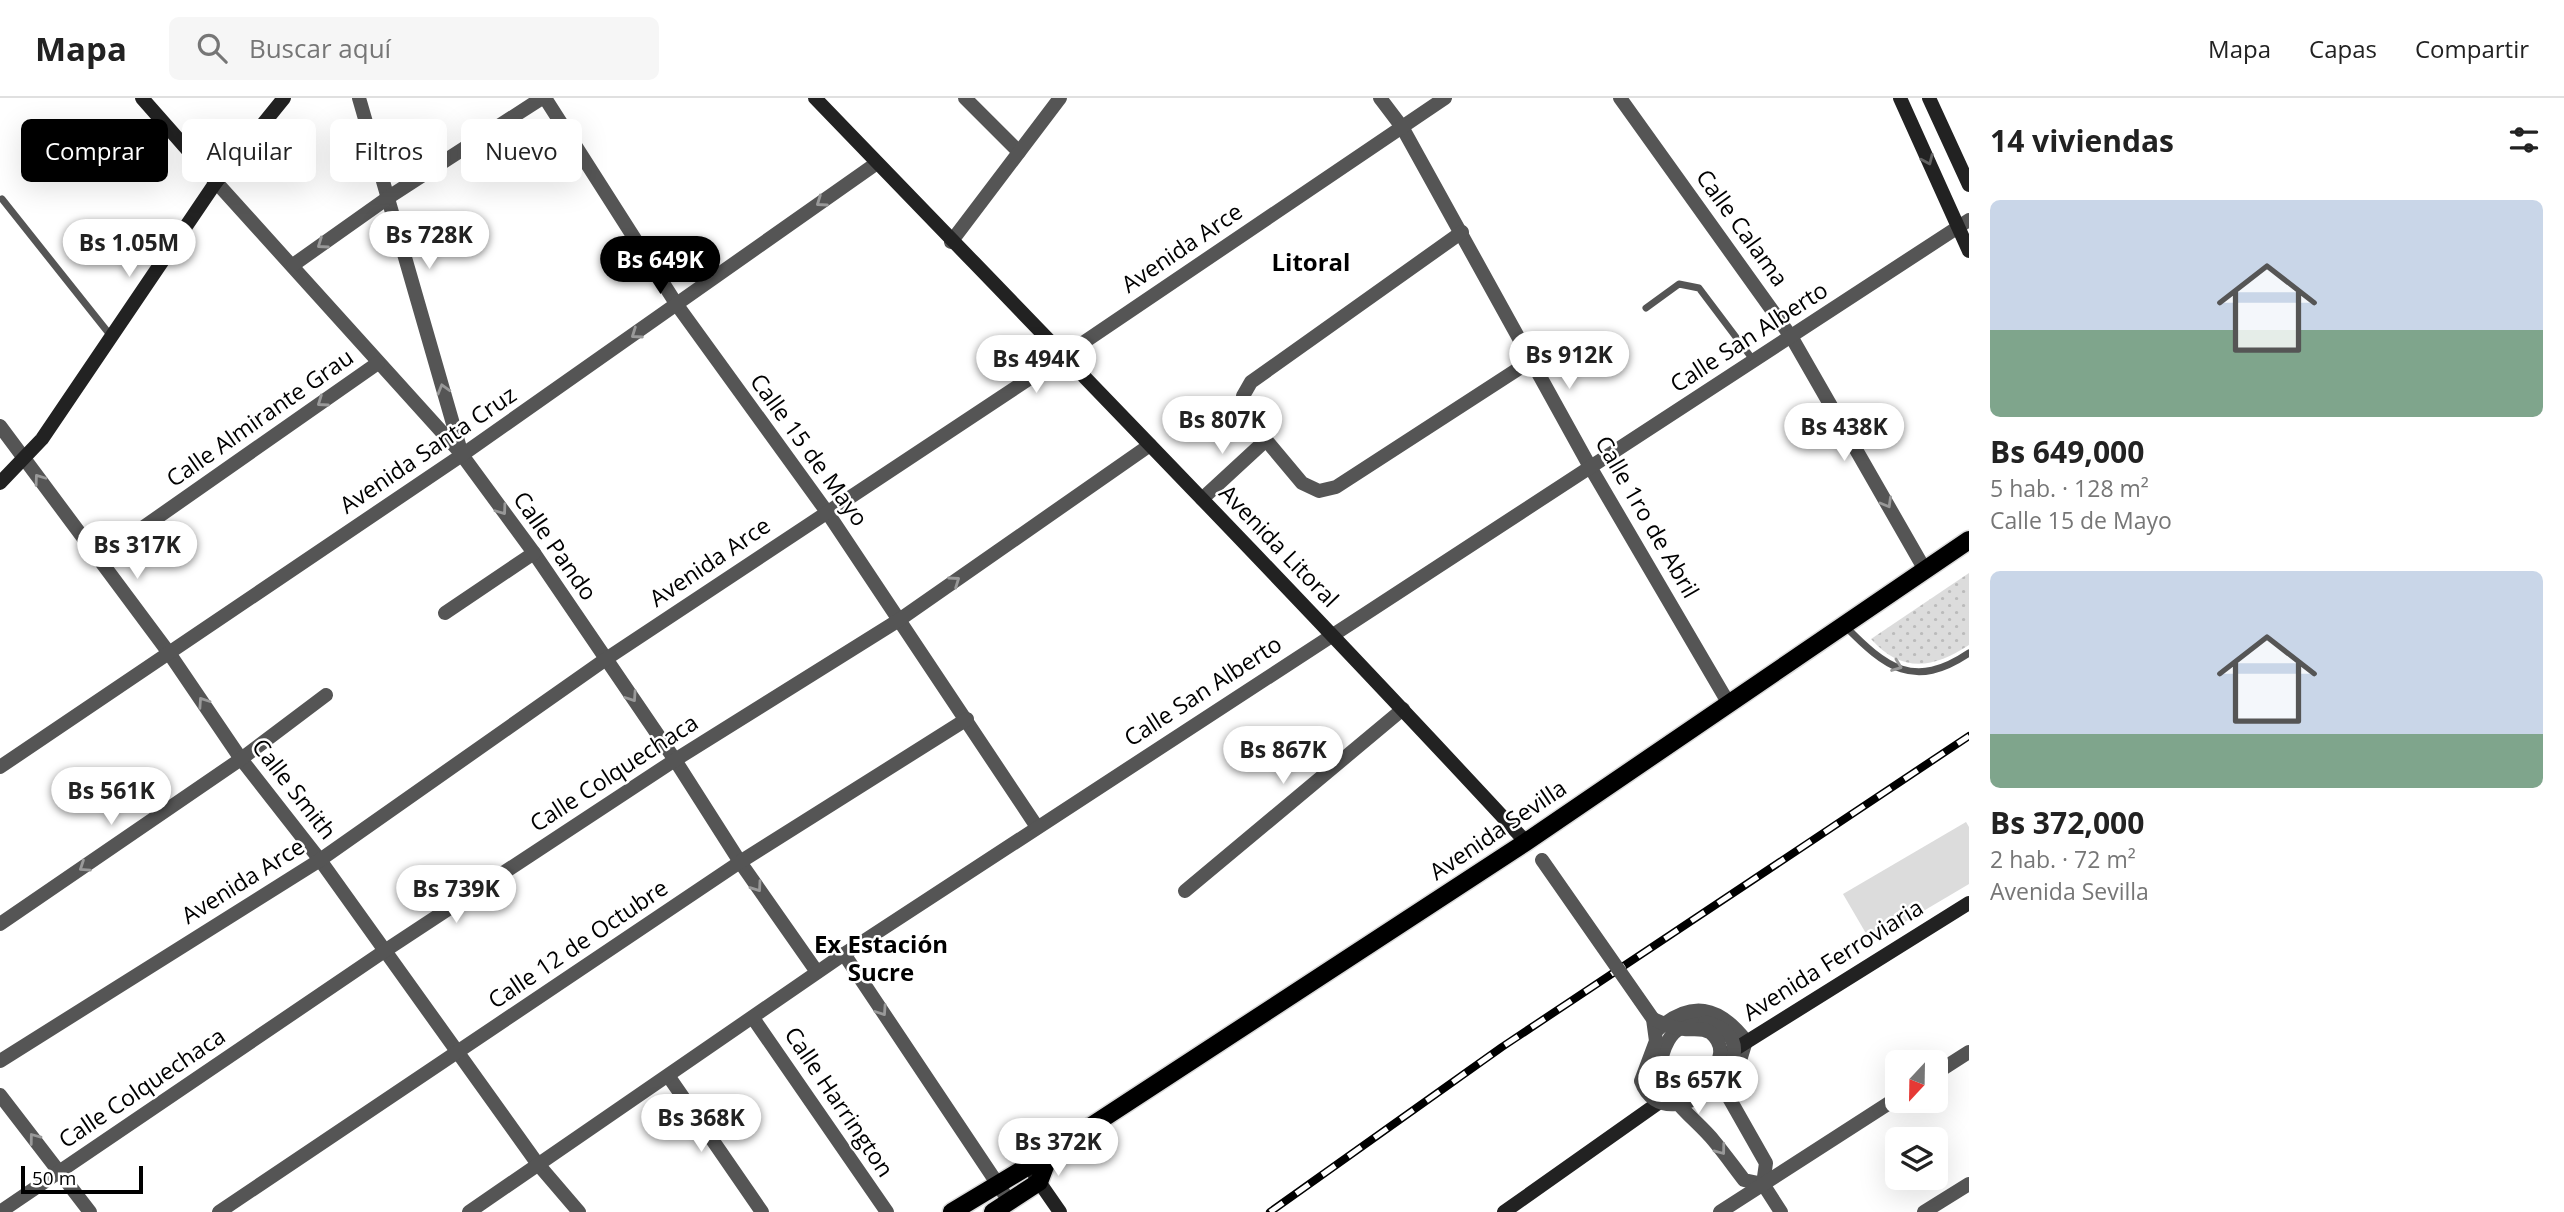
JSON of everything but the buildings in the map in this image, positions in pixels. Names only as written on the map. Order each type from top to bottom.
[{"type":"main road","points":[[142,98],[182,143]]},
{"type":"main road","points":[[267,119],[284,98]]},
{"type":"main road","name":"Avenida Litoral","points":[[815,98],[951,242],[1065,355],[1403,709],[1526,842]]},
{"type":"main road","points":[[1900,98],[1963,223],[1969,251]]},
{"type":"main road","points":[[1929,98],[1969,186]]},
{"type":"main road","points":[[0,483],[42,439],[216,182]]},
{"type":"main road","name":"Avenida Sevilla","points":[[952,1212],[996,1183],[1050,1153],[1526,842],[1969,540]]},
{"type":"main road","name":"Avenida Ferroviaria","points":[[1504,1212],[1746,1041],[1967,909]]},
{"type":"main road","points":[[993,1212],[1039,1182],[1050,1153]]},
{"type":"main road","points":[[1027,1165],[1060,1212]]},
{"type":"street","name":"Calle Pando","points":[[359,98],[390,197],[462,455],[534,553],[675,760],[740,863],[817,972]]},
{"type":"street","points":[[293,265],[390,197],[544,98]]},
{"type":"street","name":"Calle 15 de Mayo","points":[[544,98],[677,305],[827,512],[1037,827]]},
{"type":"street","points":[[965,98],[1019,152]]},
{"type":"street","points":[[951,242],[1060,98]]},
{"type":"street","name":"Calle 1ro de Abril","points":[[1380,98],[1402,127],[1589,465],[1729,704]]},
{"type":"street","name":"Avenida Arce","points":[[0,1061],[320,860],[606,659],[1065,355],[1444,98]]},
{"type":"street","name":"Calle Calama","points":[[1620,98],[1793,338],[1925,570]]},
{"type":"street","name":"Avenida Santa Cruz","points":[[0,767],[462,455],[877,163]]},
{"type":"street","points":[[216,182],[462,455]]},
{"type":"street","name":"Calle San Alberto","points":[[469,1212],[537,1163],[669,1077],[844,954],[1589,465],[1793,338],[1963,223]]},
{"type":"street","points":[[1462,232],[1251,382],[1243,396],[1246,413],[1302,483],[1319,491],[1336,487],[1532,360]]},
{"type":"street","name":"Calle Almirante Grau","points":[[98,559],[378,363]]},
{"type":"street","name":"Calle Smith","points":[[0,426],[169,653],[241,759],[320,860],[537,1163],[579,1212]]},
{"type":"street","points":[[1202,499],[1266,440]]},
{"type":"street","name":"Calle Colquechaca","points":[[0,1212],[383,951],[675,760],[899,620],[1150,445]]},
{"type":"street","points":[[445,613],[534,553]]},
{"type":"street","points":[[0,924],[241,759],[326,695]]},
{"type":"street","points":[[1185,891],[1403,709]]},
{"type":"street","name":"Calle 12 de Octubre","points":[[219,1212],[740,863],[967,719]]},
{"type":"street","name":"Avenida Litoral","points":[[1526,842],[1542,860],[1653,1019]]},
{"type":"street","points":[[844,954],[1009,1201]]},
{"type":"street","points":[[1653,1107],[1683,1106],[1720,1082],[1738,1067],[1746,1041],[1732,1023],[1705,1010],[1680,1015],[1657,1030],[1645,1059],[1645,1070],[1656,1082],[1680,1089],[1696,1083],[1709,1073],[1718,1061],[1719,1050],[1711,1034],[1704,1030],[1681,1030],[1653,1019],[1656,1041],[1641,1081],[1651,1098],[1666,1102],[1682,1102],[1709,1092],[1725,1077],[1732,1061],[1733,1046],[1717,1025],[1705,1021],[1689,1023],[1672,1034],[1663,1049],[1661,1070],[1671,1094],[1683,1106],[1744,1180],[1763,1184]]},
{"type":"street","name":"Calle Harrington","points":[[753,1018],[887,1212]]},
{"type":"street","points":[[1948,1065],[1969,1052]]},
{"type":"street","points":[[669,1077],[762,1212]]},
{"type":"street","points":[[1720,1082],[1766,1163],[1763,1184],[1781,1212]]},
{"type":"street","points":[[0,1094],[90,1212]]},
{"type":"street","points":[[1720,1212],[1885,1106]]},
{"type":"street","points":[[1924,1212],[1969,1184]]},
{"type":"lane","points":[[2,199],[112,337]]},
{"type":"lane","points":[[1646,308],[1679,284],[1699,288],[1754,362]]},
{"type":"lane","points":[[1844,625],[1891,665],[1923,674],[1950,665],[1969,653]]},
{"type":"shaded area","points":[[1969,573],[1969,645],[1943,659],[1918,664],[1894,658],[1871,639]]},
{"type":"shaded area","points":[[1966,822],[1969,827],[1969,884],[1871,942],[1843,894]]},
{"type":"railway","points":[[1270,1212],[1502,1047],[1969,736]]},
{"type":"district","name":"Litoral","points":[[1311,263]]},
{"type":"district","name":"Ex Estación Sucre","points":[[881,959]]}]
